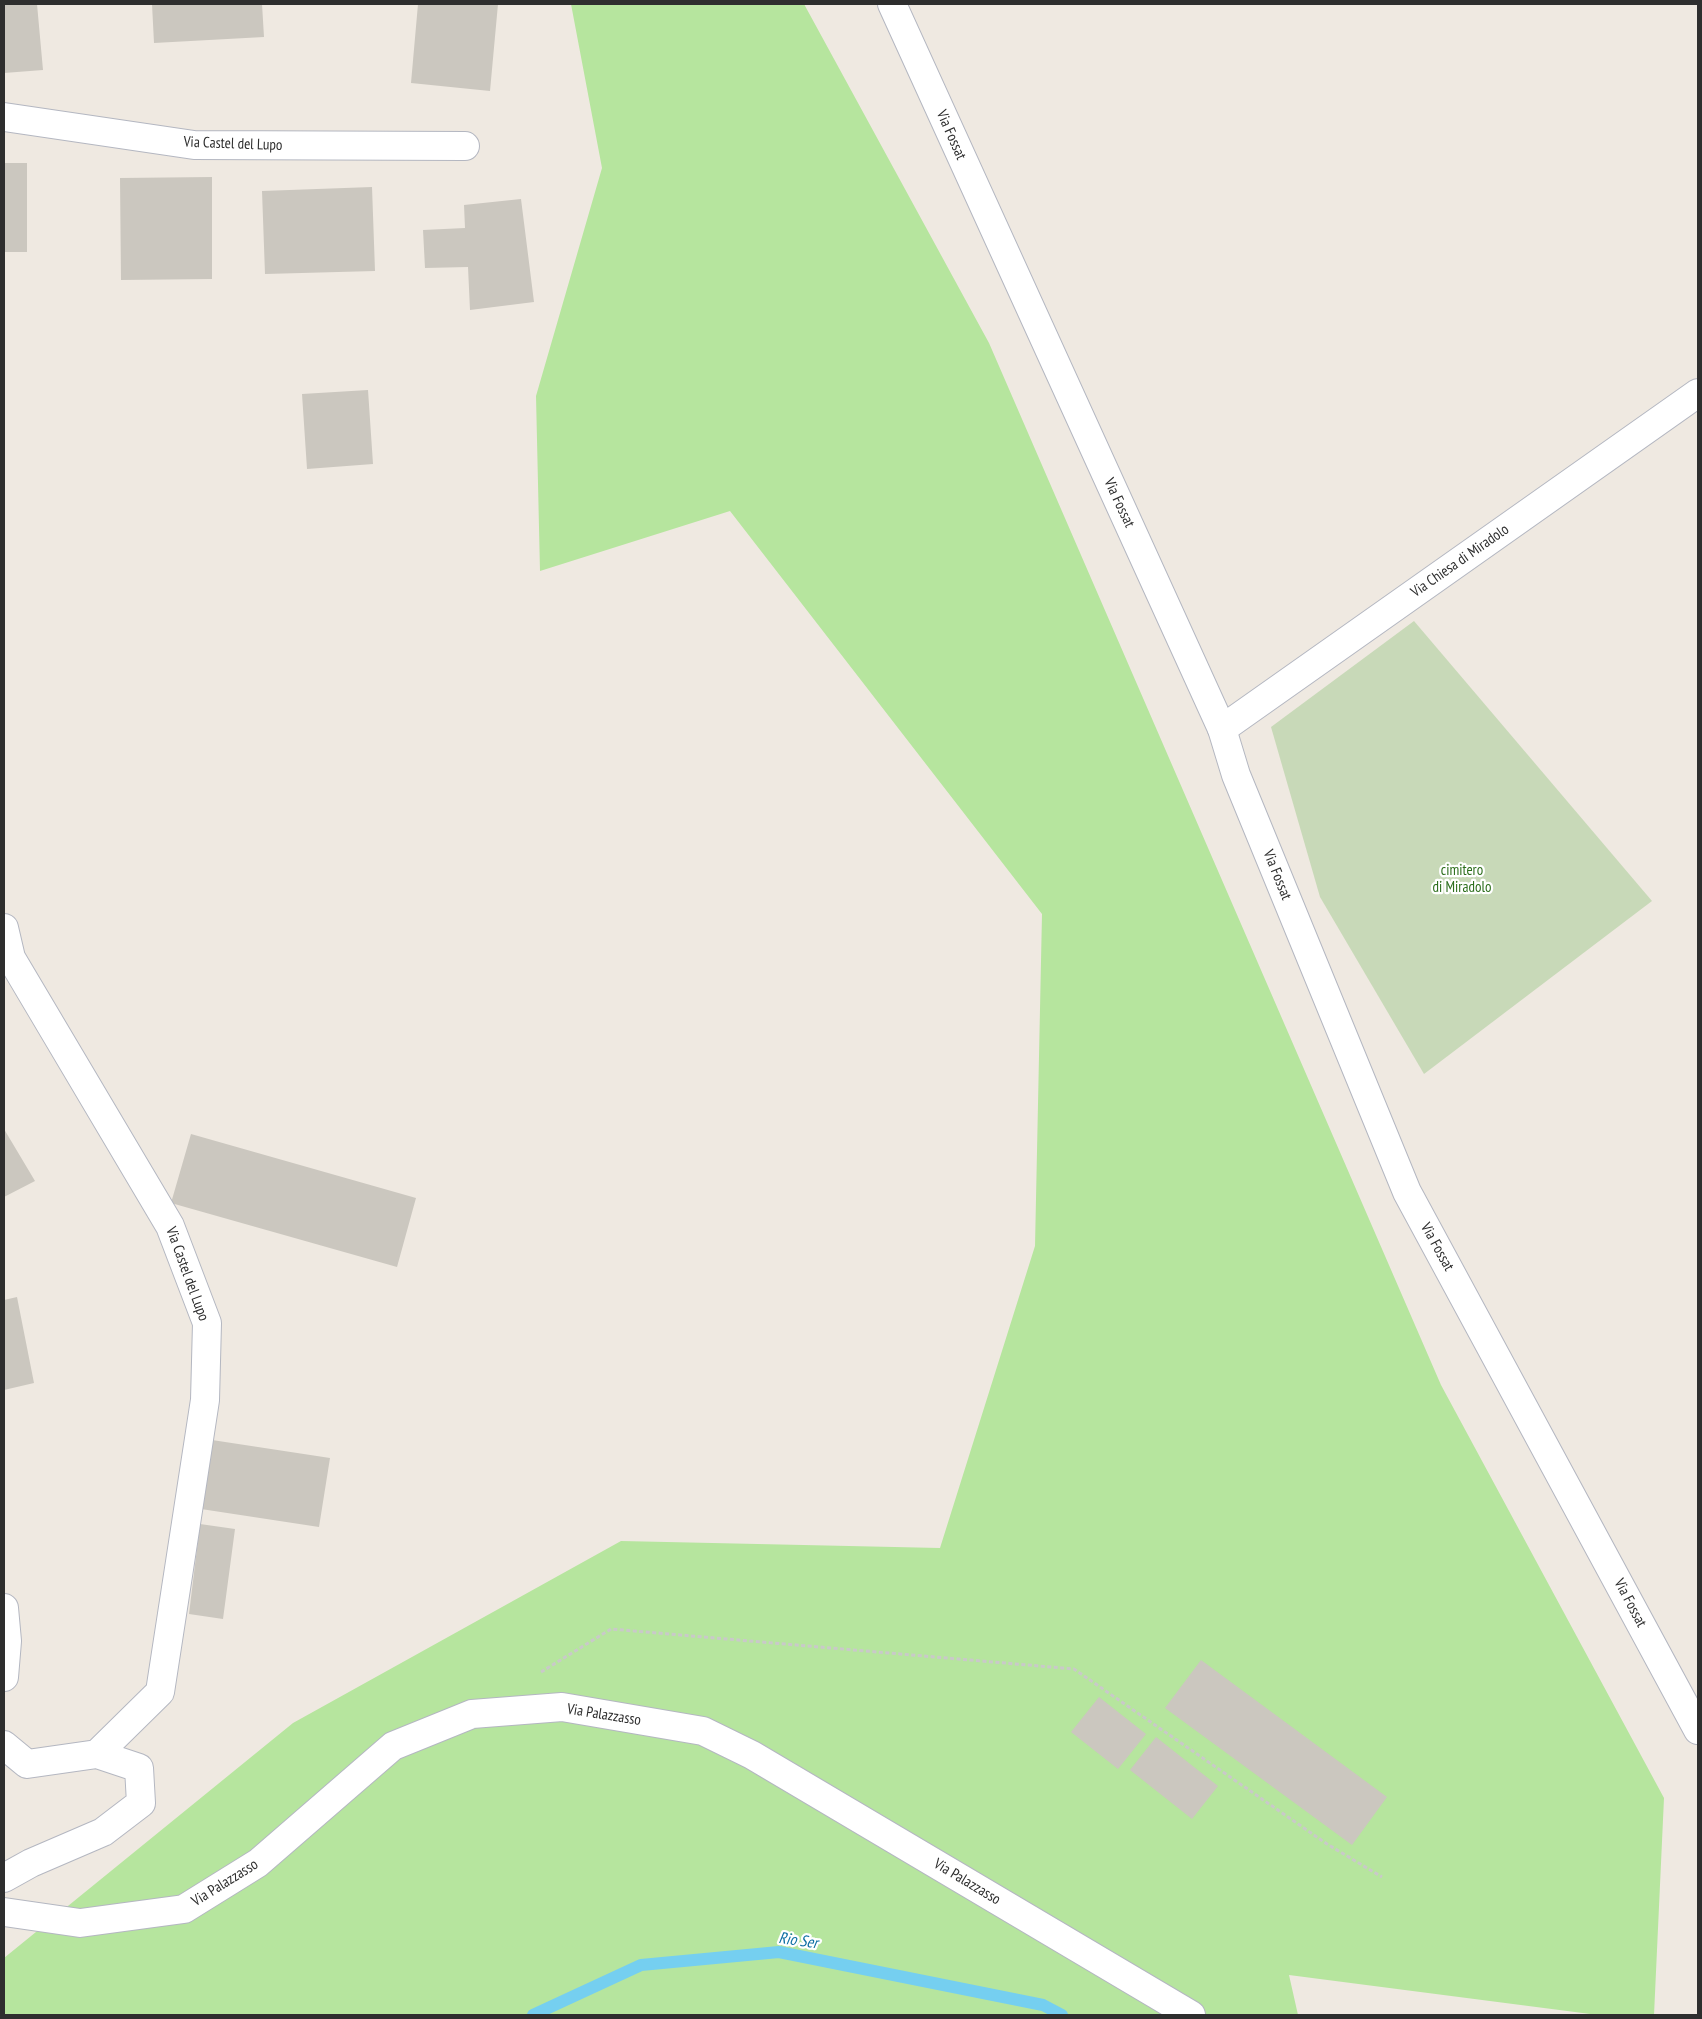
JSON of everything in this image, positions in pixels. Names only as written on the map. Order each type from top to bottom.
[{"type":"street","name":"Via Fossat","points":[[892,4],[1222,729],[1236,775],[1407,1192],[1698,1730]]},
{"type":"street","name":"Via Castel del Lupo","points":[[4,117],[194,145],[465,146]]},
{"type":"street","name":"Via Chiesa di Miradolo","points":[[1222,729],[1698,393]]},
{"type":"street","name":"Via Castel del Lupo","points":[[4,928],[11,958],[170,1226],[207,1323],[205,1400],[160,1692],[98,1754]]},
{"type":"street","points":[[4,1608],[7,1641],[4,1677]]},
{"type":"street","name":"Via Palazzasso","points":[[4,1912],[80,1923],[184,1909],[258,1863],[393,1746],[472,1714],[562,1707],[703,1731],[752,1755],[1191,2015]]},
{"type":"street","points":[[4,1745],[27,1764],[98,1754],[139,1768],[141,1803],[103,1832],[31,1863],[4,1878]]},
{"type":"path","points":[[538,1674],[611,1629],[1074,1669],[1327,1844],[1382,1877]]},
{"type":"green space","points":[[571,4],[804,4],[989,343],[1441,1385],[1664,1798],[1654,2015],[1598,2015],[1289,1975],[1298,2015],[4,2015],[4,1958],[293,1723],[621,1541],[940,1548],[1035,1246],[1042,914],[730,511],[540,571],[536,396],[602,168]]},
{"type":"green space","name":"cimitero di Miradolo","points":[[1414,621],[1652,901],[1424,1074],[1320,897],[1271,727]]},
{"type":"building","points":[[4,4],[37,4],[43,70],[4,73]]},
{"type":"building","points":[[152,4],[262,4],[264,37],[154,43]]},
{"type":"building","points":[[418,4],[498,4],[490,91],[411,83]]},
{"type":"building","points":[[4,163],[27,163],[27,252],[4,252]]},
{"type":"building","points":[[212,177],[212,279],[121,280],[120,178]]},
{"type":"building","points":[[372,187],[375,271],[265,274],[262,191]]},
{"type":"building","points":[[521,199],[534,302],[470,310],[468,267],[425,268],[423,230],[465,228],[464,205]]},
{"type":"building","points":[[368,390],[373,464],[307,469],[302,394]]},
{"type":"building","points":[[4,1129],[35,1181],[4,1197]]},
{"type":"building","points":[[191,1134],[416,1198],[397,1267],[171,1203]]},
{"type":"building","points":[[17,1297],[34,1383],[4,1390],[4,1300]]},
{"type":"building","points":[[212,1440],[330,1458],[319,1527],[201,1509]]},
{"type":"building","points":[[200,1524],[235,1529],[223,1619],[189,1614]]},
{"type":"building","points":[[1201,1660],[1387,1797],[1352,1845],[1165,1708]]},
{"type":"building","points":[[1099,1697],[1146,1734],[1118,1769],[1071,1732]]},
{"type":"building","points":[[1156,1737],[1218,1786],[1192,1819],[1130,1770]]},
{"type":"waterway","name":"Rio Ser","points":[[533,2015],[641,1965],[779,1952],[1043,2005],[1062,2015]]}]
